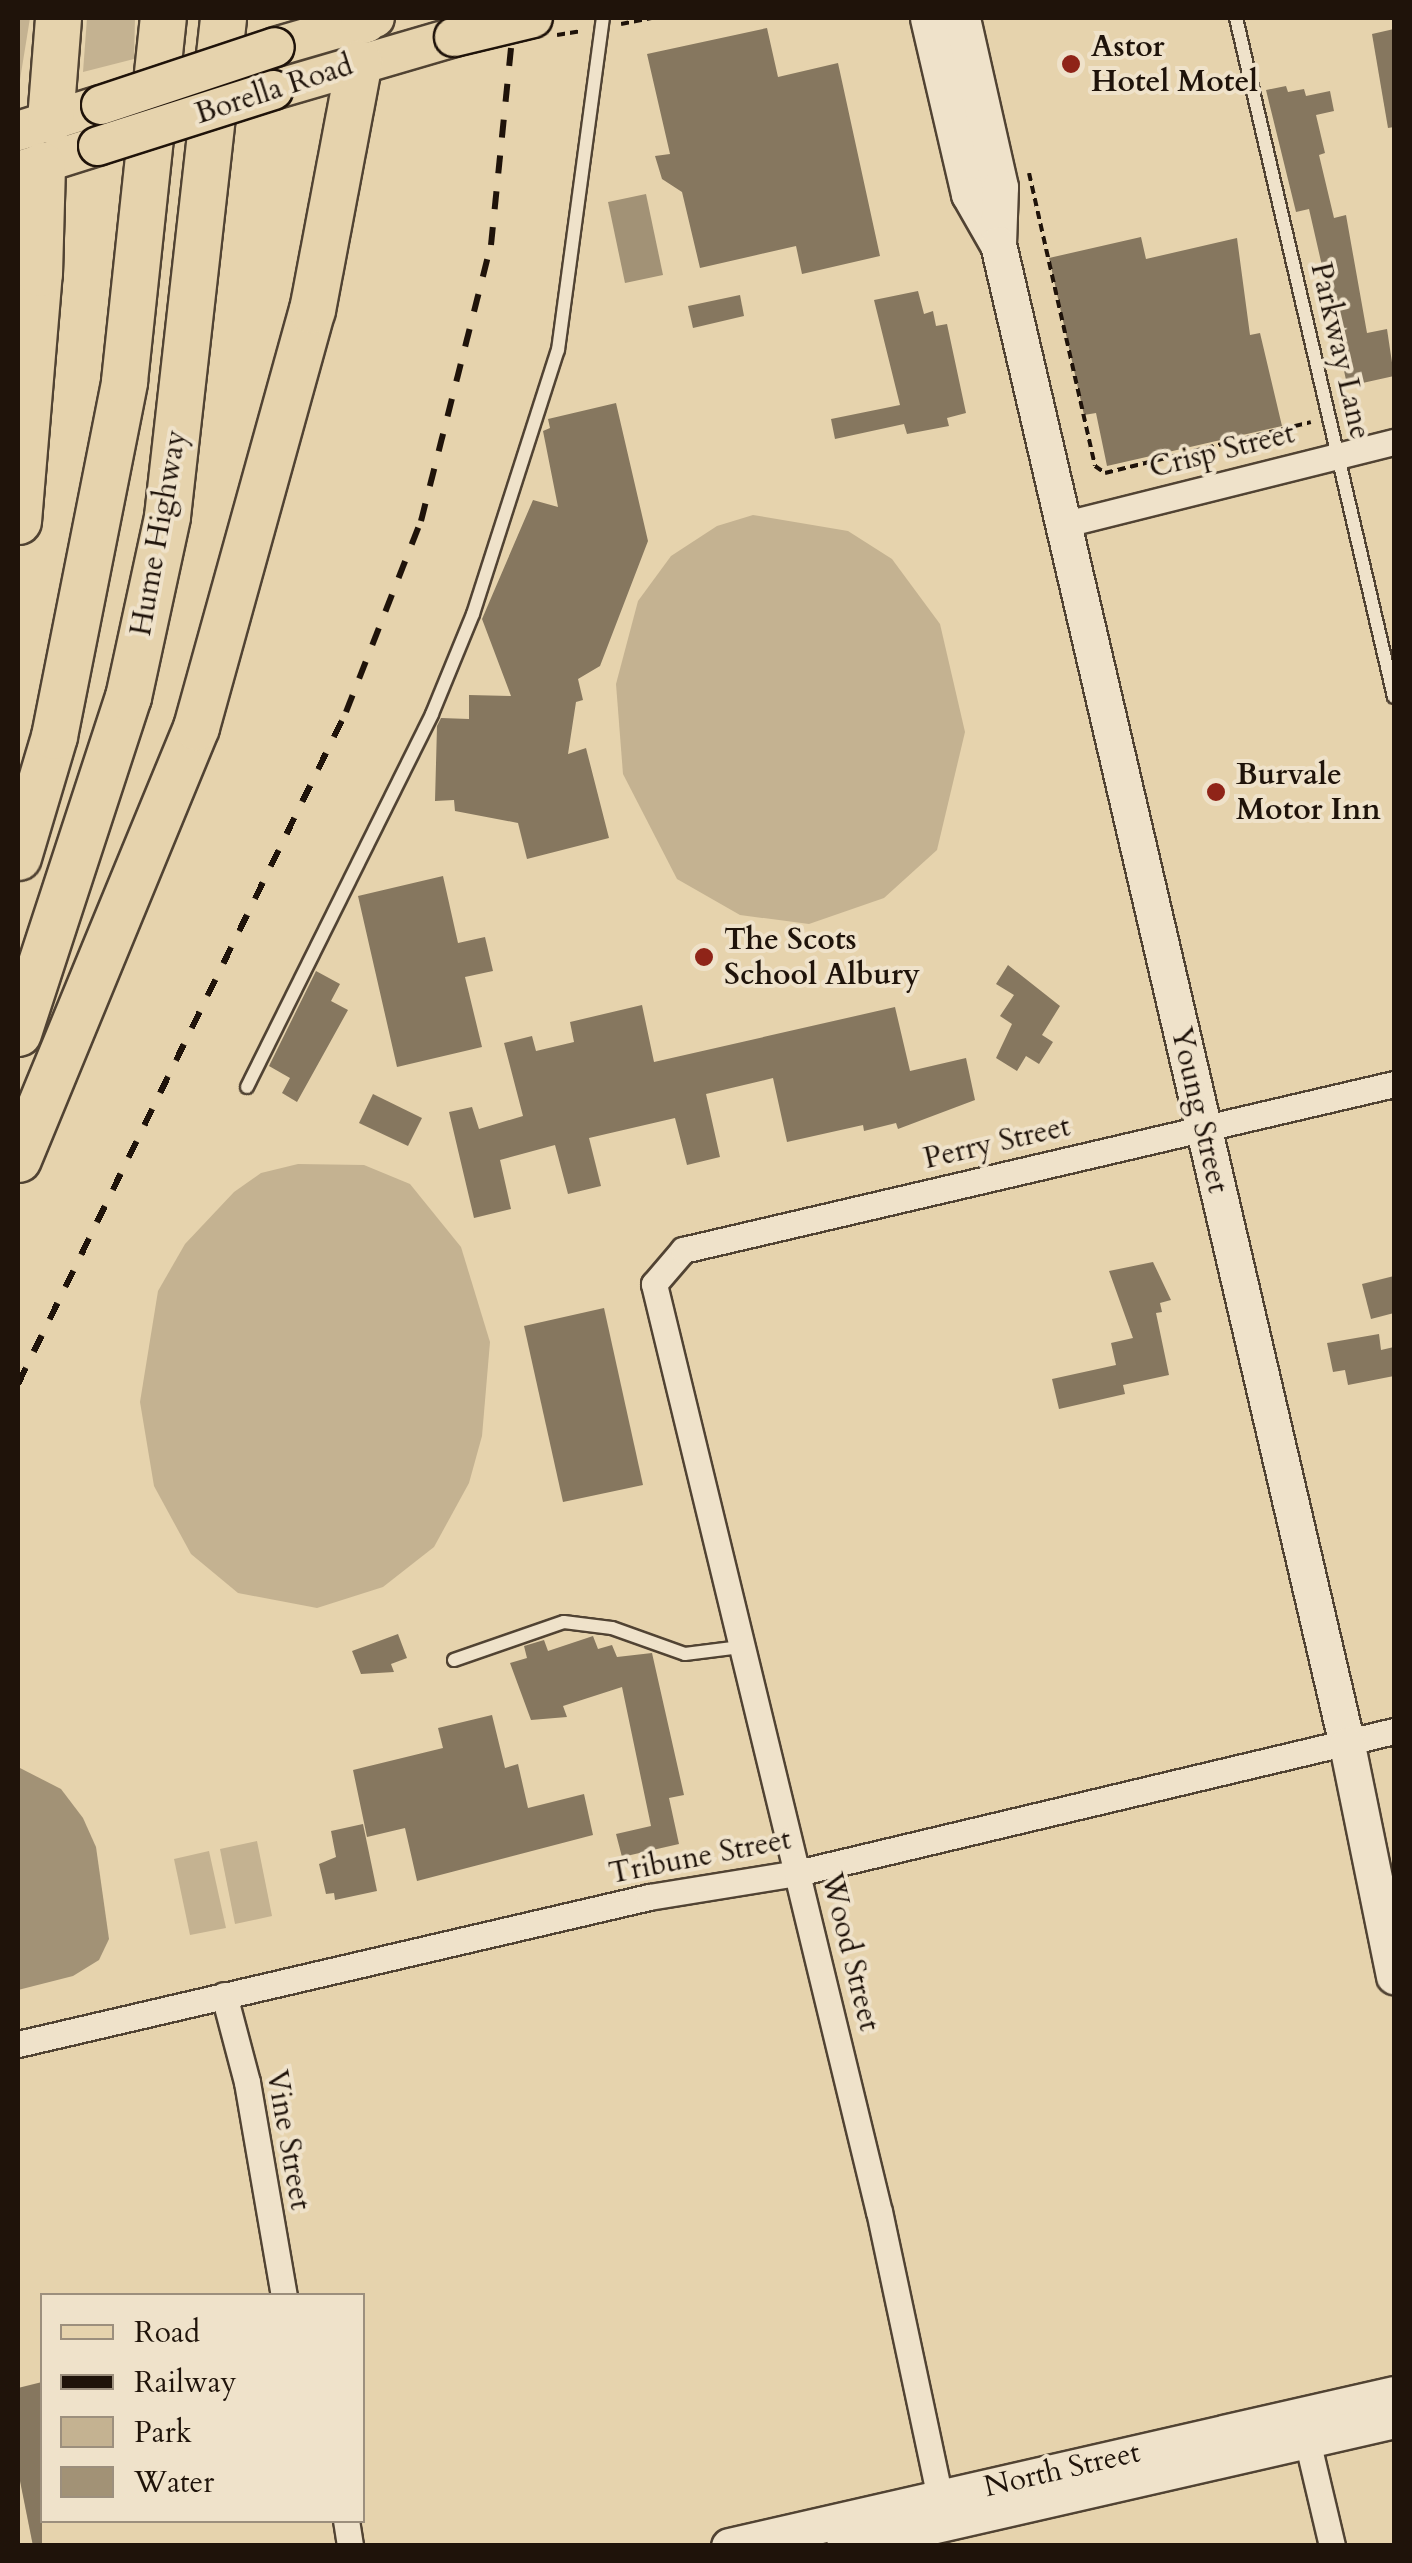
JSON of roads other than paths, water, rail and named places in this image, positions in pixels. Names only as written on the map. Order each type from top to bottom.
[{"type":"highway","points":[[18,521],[40,273],[32,147],[58,18]]},
{"type":"highway","name":"Hume Highway","points":[[18,857],[54,736],[124,381],[163,18]]},
{"type":"highway","name":"Hume Highway","points":[[18,1033],[128,697],[167,516],[223,18]]},
{"type":"highway","points":[[18,1159],[207,692],[312,310],[365,29]]},
{"type":"main road","name":"Borella Road","points":[[32,147],[100,105],[275,48],[365,29],[454,37],[532,18]]},
{"type":"main road","name":"Young Street","points":[[928,18],[969,194],[998,244]]},
{"type":"main road","name":"Young Street","points":[[962,18],[1000,187],[998,244],[1347,1745],[1394,1976]]},
{"type":"main road","name":"Borella Road","points":[[32,147],[98,146],[273,90],[365,29]]},
{"type":"main road","name":"North Street","points":[[729,2546],[1388,2401]]},
{"type":"main road","name":"North Street","points":[[844,2546],[1307,2440],[1388,2401]]},
{"type":"street","name":"Crisp Street","points":[[1065,524],[1394,442]]},
{"type":"street","name":"Perry Street","points":[[658,1308],[654,1284],[669,1259],[683,1250],[1394,1084]]},
{"type":"street","name":"Wood Street","points":[[658,1308],[880,2212],[940,2498]]},
{"type":"street","name":"Tribune Street","points":[[18,2044],[648,1897],[797,1873],[1394,1731]]},
{"type":"street","name":"Vine Street","points":[[224,1996],[248,2082],[283,2293]]},
{"type":"street","points":[[1307,2440],[1332,2546]]},
{"type":"lane","points":[[246,1086],[432,714],[473,614],[558,350],[603,18]]},
{"type":"lane","name":"Parkway Lane","points":[[1236,18],[1394,697]]},
{"type":"lane","points":[[454,1660],[564,1622],[612,1628],[685,1654],[741,1647]]},
{"type":"water","points":[[646,194],[663,275],[625,283],[608,202]]},
{"type":"water","points":[[18,1767],[61,1789],[83,1818],[96,1847],[109,1939],[99,1960],[73,1976],[18,1990]]},
{"type":"railway","points":[[18,1384],[346,712],[421,521],[491,245],[514,18]]},
{"type":"place","name":"Astor Hotel Motel","points":[[1071,64]]},
{"type":"place","name":"Burvale Motor Inn","points":[[1216,792]]},
{"type":"place","name":"The Scots School Albury","points":[[704,957]]}]
